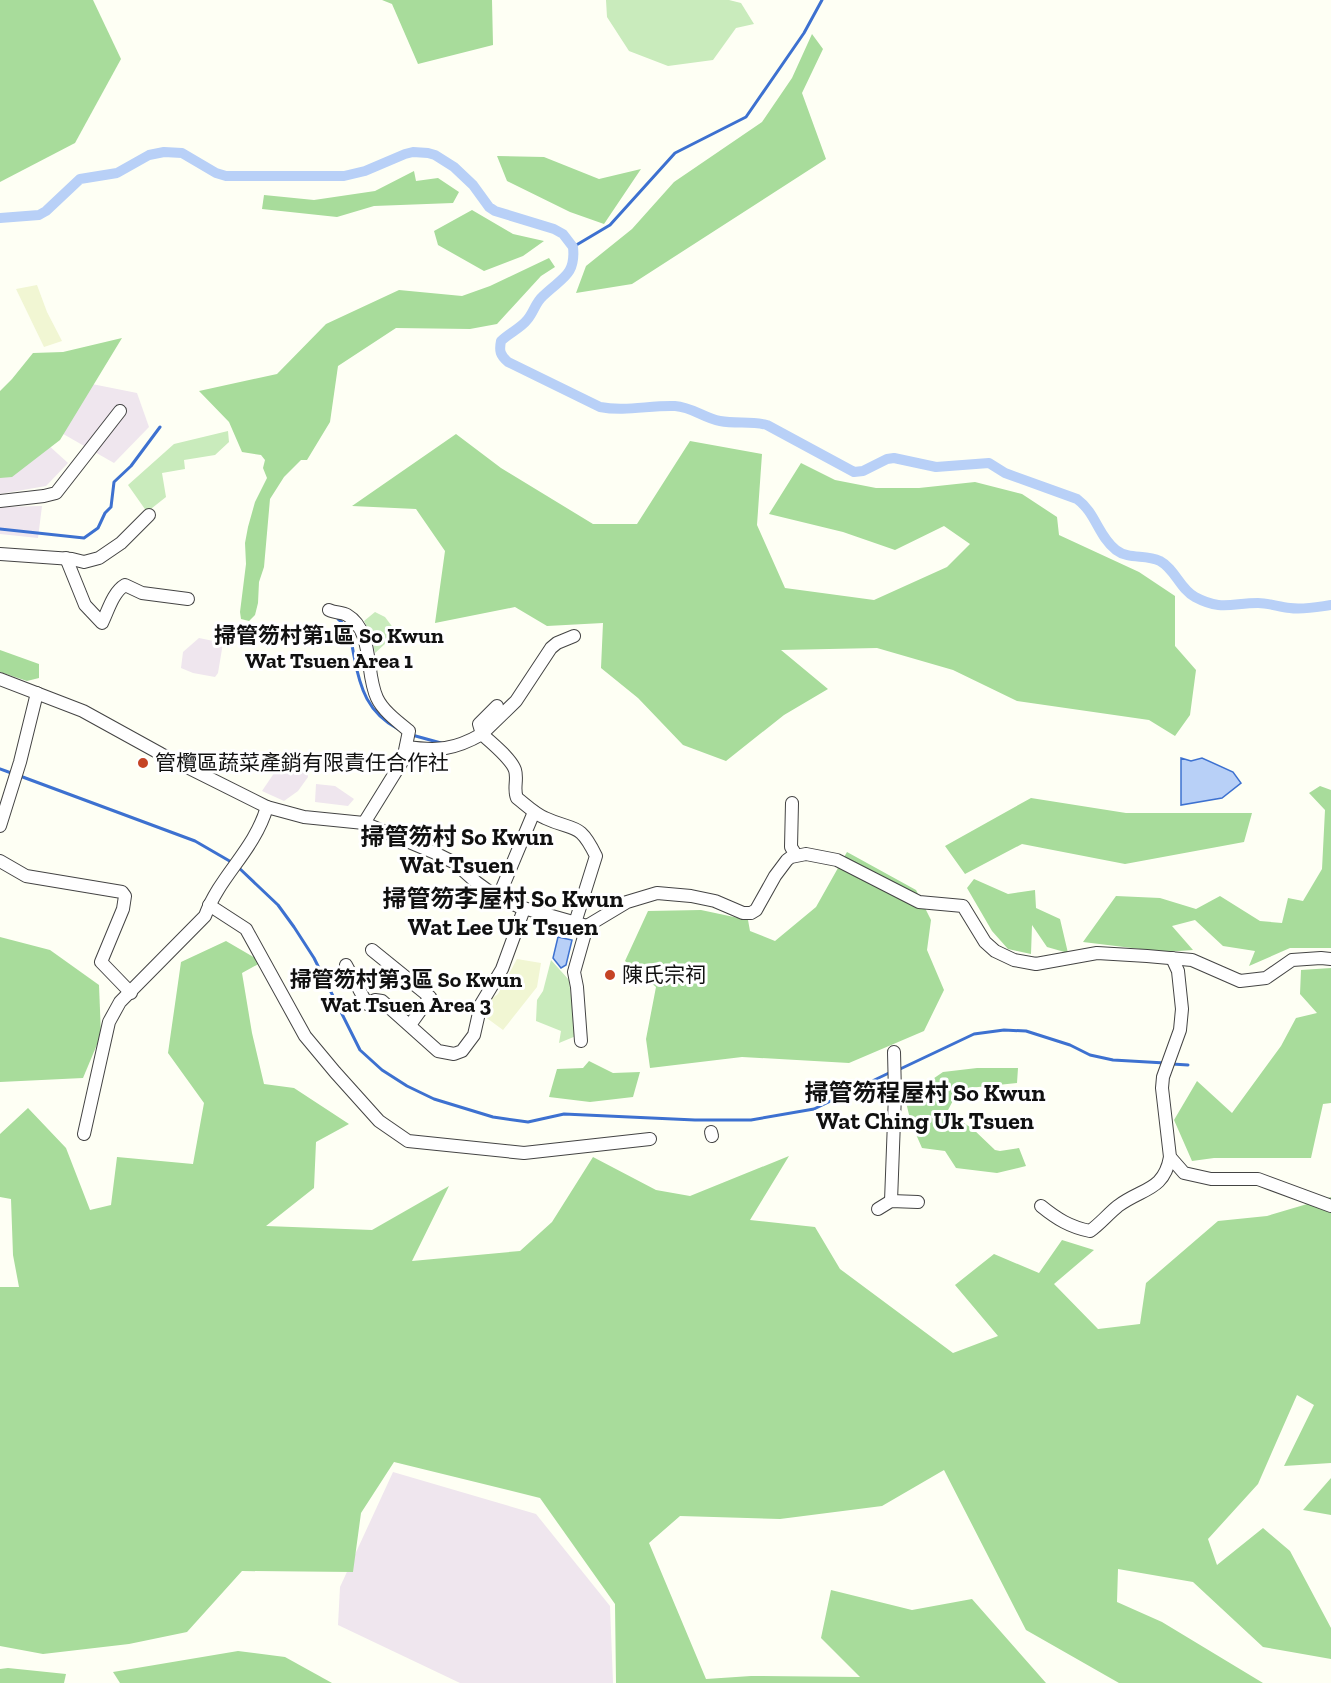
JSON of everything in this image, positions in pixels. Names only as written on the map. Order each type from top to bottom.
[{"type":"street","points":[[0,501],[56,493],[120,411]]},
{"type":"street","points":[[0,554],[66,558],[84,562],[99,558],[121,543],[149,515]]},
{"type":"street","points":[[66,558],[85,605],[102,623],[114,598],[125,585],[142,593],[188,599]]},
{"type":"street","points":[[329,610],[346,614],[354,621],[361,632],[377,698],[408,738],[432,750],[451,748],[480,730],[516,701],[551,648],[574,636]]},
{"type":"street","points":[[0,679],[83,711],[179,764],[267,807],[304,817],[364,823],[455,863],[498,898],[524,909],[581,924],[627,902],[657,893],[691,896],[743,913],[751,913],[756,910],[787,860],[796,855],[806,854],[837,860],[919,902],[963,906],[990,946],[1014,960],[1036,964],[1097,953],[1172,958],[1192,960],[1240,981],[1266,978],[1292,960],[1331,959]]},
{"type":"street","points":[[0,826],[19,765],[37,693]]},
{"type":"street","points":[[480,730],[497,706]]},
{"type":"street","points":[[480,730],[510,762],[515,771],[515,794],[518,798],[545,819],[566,824],[582,832],[596,856],[581,924],[574,972],[581,1041]]},
{"type":"street","points":[[364,823],[403,760],[408,738]]},
{"type":"street","points":[[792,803],[791,847],[796,855]]},
{"type":"street","points":[[84,1134],[109,1022],[120,1002],[206,916],[212,898],[262,826],[267,807]]},
{"type":"street","points":[[498,898],[534,812]]},
{"type":"street","points":[[0,861],[26,876],[122,892],[125,896],[123,909],[101,962],[131,993]]},
{"type":"street","points":[[209,905],[246,929],[305,1036],[379,1121],[408,1140],[524,1154],[650,1139]]},
{"type":"street","points":[[346,965],[363,1006],[375,1000],[382,1001],[438,1051],[454,1054],[462,1051],[474,1035],[481,1004],[502,969],[524,909]]},
{"type":"street","points":[[372,950],[430,997],[410,1025]]},
{"type":"street","points":[[1041,1206],[1058,1220],[1074,1228],[1090,1232],[1118,1206],[1157,1185],[1168,1170],[1170,1157],[1162,1088],[1163,1077],[1180,1030],[1182,1009],[1178,971],[1172,958]]},
{"type":"street","points":[[891,1201],[894,1056]]},
{"type":"street","points":[[1170,1157],[1184,1173],[1210,1179],[1258,1179],[1331,1206]]},
{"type":"street","points":[[878,1209],[891,1201],[918,1202]]},
{"type":"shaded area","points":[[77,381],[137,393],[149,427],[114,463],[51,427]]},
{"type":"shaded area","points":[[47,444],[68,463],[46,486],[0,494],[0,473]]},
{"type":"shaded area","points":[[42,506],[38,538],[0,534],[0,507]]},
{"type":"shaded area","points":[[199,638],[223,643],[218,673],[215,677],[181,668],[183,652]]},
{"type":"shaded area","points":[[283,760],[298,760],[306,767],[308,777],[298,791],[284,801],[262,791]]},
{"type":"shaded area","points":[[316,784],[335,786],[354,799],[348,806],[315,802]]},
{"type":"shaded area","points":[[393,1472],[536,1514],[610,1606],[613,1683],[460,1683],[338,1625],[340,1587]]},
{"type":"green space","points":[[0,0],[93,0],[121,59],[75,143],[0,182]]},
{"type":"green space","points":[[382,0],[492,0],[493,45],[418,64],[392,4]]},
{"type":"green space","points":[[606,0],[729,0],[741,3],[754,24],[736,28],[713,60],[668,66],[629,51],[607,17]]},
{"type":"green space","points":[[812,34],[823,49],[802,93],[826,159],[632,284],[576,293],[586,266],[632,229],[674,182],[762,122],[792,78]]},
{"type":"green space","points":[[497,156],[544,157],[599,179],[641,169],[604,224],[570,212],[507,181]]},
{"type":"green space","points":[[414,171],[416,181],[438,178],[459,192],[453,203],[374,206],[337,217],[262,209],[264,195],[314,200],[375,191]]},
{"type":"green space","points":[[472,210],[513,234],[544,241],[523,256],[484,271],[438,245],[434,231]]},
{"type":"green space","points":[[549,258],[555,267],[541,276],[497,324],[470,329],[396,328],[338,366],[330,422],[307,460],[301,460],[284,477],[270,499],[264,567],[259,582],[258,603],[255,615],[249,621],[241,619],[246,564],[245,543],[255,502],[267,478],[263,468],[265,460],[261,455],[242,452],[229,422],[199,391],[277,374],[326,324],[399,290],[462,296],[490,286]]},
{"type":"green space","points":[[37,285],[47,312],[62,341],[44,347],[16,289]]},
{"type":"green space","points":[[122,338],[60,440],[12,477],[0,478],[0,391],[33,353],[63,352]]},
{"type":"green space","points":[[228,431],[229,442],[215,455],[184,460],[185,469],[162,473],[166,497],[147,512],[128,485],[174,444]]},
{"type":"green space","points":[[456,434],[501,468],[593,524],[637,524],[690,441],[762,454],[757,525],[785,588],[874,600],[947,567],[970,544],[944,526],[895,550],[843,532],[769,514],[801,463],[835,480],[876,488],[919,488],[975,482],[1022,494],[1057,517],[1059,535],[1139,572],[1175,596],[1175,646],[1196,670],[1190,715],[1175,736],[1149,720],[1017,701],[953,670],[877,648],[781,650],[828,689],[784,715],[726,761],[683,745],[638,698],[601,668],[603,623],[547,626],[515,607],[435,623],[445,551],[416,509],[352,506]]},
{"type":"green space","points":[[375,612],[385,617],[397,633],[375,653],[371,634],[364,621]]},
{"type":"green space","points":[[0,650],[39,664],[39,678],[27,681],[0,672]]},
{"type":"green space","points":[[1320,786],[1331,790],[1331,948],[1290,948],[1249,966],[1255,951],[1223,946],[1195,920],[1172,926],[1193,950],[1165,952],[1083,942],[1116,896],[1160,898],[1196,909],[1220,896],[1260,921],[1282,923],[1288,898],[1303,901],[1322,869],[1325,810],[1309,793]]},
{"type":"green space","points":[[1031,798],[1126,813],[1252,813],[1244,842],[1125,864],[1022,844],[965,874],[945,846]]},
{"type":"green space","points":[[847,852],[916,890],[931,920],[927,950],[944,990],[924,1031],[849,1063],[742,1057],[650,1068],[646,1039],[656,987],[625,961],[648,911],[701,910],[748,920],[750,931],[775,941],[816,907]]},
{"type":"green space","points":[[974,879],[1008,894],[1035,890],[1036,908],[1060,919],[1068,953],[1047,947],[1032,925],[1031,954],[1008,949],[992,931],[967,888]]},
{"type":"green space","points":[[0,937],[50,950],[99,985],[101,1035],[83,1078],[0,1082]]},
{"type":"green space","points":[[226,941],[262,962],[242,973],[252,1033],[264,1084],[294,1088],[349,1124],[316,1142],[314,1188],[266,1226],[372,1230],[449,1186],[412,1261],[520,1251],[552,1222],[593,1157],[656,1190],[690,1196],[789,1156],[750,1220],[815,1227],[840,1269],[953,1353],[998,1336],[955,1285],[994,1254],[1039,1273],[1062,1240],[1094,1250],[1054,1284],[1098,1329],[1140,1324],[1146,1283],[1218,1221],[1267,1216],[1331,1197],[1331,1463],[1284,1466],[1314,1405],[1297,1395],[1258,1484],[1208,1539],[1217,1565],[1263,1528],[1290,1551],[1331,1628],[1331,1659],[1263,1647],[1193,1582],[1118,1569],[1117,1602],[1162,1622],[1263,1683],[1119,1683],[1026,1630],[944,1470],[882,1506],[780,1519],[680,1516],[649,1543],[706,1679],[751,1676],[860,1677],[821,1638],[831,1590],[912,1610],[972,1599],[1046,1683],[616,1683],[615,1604],[540,1498],[394,1462],[361,1513],[353,1572],[242,1571],[187,1632],[129,1644],[43,1654],[0,1646],[0,1287],[19,1287],[13,1255],[11,1199],[0,1197],[0,1134],[28,1108],[66,1148],[90,1210],[111,1205],[117,1157],[193,1164],[204,1103],[168,1053],[181,962]]},
{"type":"green space","points":[[517,959],[541,963],[537,987],[503,1030],[484,1016],[487,1002],[498,994]]},
{"type":"green space","points":[[551,960],[569,980],[576,1036],[559,1043],[561,1031],[536,1021],[537,1000],[543,991]]},
{"type":"green space","points":[[1331,968],[1331,1103],[1323,1104],[1311,1158],[1214,1158],[1192,1161],[1174,1120],[1197,1081],[1232,1113],[1281,1046],[1296,1018],[1317,1013],[1300,994],[1301,970]]},
{"type":"green space","points":[[589,1061],[613,1073],[640,1072],[633,1097],[590,1102],[549,1097],[557,1069],[583,1068]]},
{"type":"green space","points":[[977,1068],[1018,1068],[1017,1083],[959,1089],[947,1112],[973,1129],[995,1150],[1019,1148],[1026,1166],[997,1173],[956,1168],[945,1151],[922,1148],[911,1123],[905,1098],[943,1072]]},
{"type":"green space","points":[[1331,1478],[1331,1515],[1303,1510]]},
{"type":"green space","points":[[238,1651],[285,1657],[332,1683],[120,1683],[113,1672]]},
{"type":"green space","points":[[0,1669],[66,1674],[64,1683],[0,1683]]},
{"type":"water","points":[[1181,758],[1191,761],[1202,758],[1233,772],[1241,783],[1222,798],[1181,805]]},
{"type":"water","points":[[558,937],[572,940],[566,965],[561,968],[553,958]]},
{"type":"waterway","points":[[573,247],[610,225],[675,153],[746,117],[804,33],[822,0]]},
{"type":"waterway","points":[[0,218],[39,215],[80,179],[117,173],[149,155],[164,152],[182,153],[216,173],[226,176],[344,176],[365,171],[413,152],[435,155],[454,167],[473,185],[489,207],[495,211],[554,229],[563,234],[573,247],[570,271],[540,299],[524,323],[501,341],[501,353],[508,362],[600,407],[619,409],[675,406],[687,408],[720,421],[767,425],[854,472],[863,471],[894,458],[936,467],[989,463],[1005,473],[1077,499],[1089,511],[1105,538],[1116,550],[1126,555],[1160,561],[1170,569],[1185,589],[1204,601],[1220,605],[1262,603],[1295,609],[1331,605]]},
{"type":"waterway","points":[[0,529],[84,538],[98,528],[105,513],[111,507],[114,482],[131,466],[160,427]]},
{"type":"waterway","points":[[338,619],[346,627],[350,636],[359,679],[367,699],[379,715],[398,729]]},
{"type":"waterway","points":[[412,735],[441,743]]},
{"type":"waterway","points":[[0,769],[14,774]]},
{"type":"waterway","points":[[20,776],[195,841],[233,863]]},
{"type":"waterway","points":[[238,867],[278,905],[294,927],[314,958],[360,1050],[382,1070],[434,1099],[493,1117],[528,1122],[564,1114],[751,1120],[814,1109],[891,1072]]},
{"type":"waterway","points":[[898,1070],[974,1034],[1004,1030],[1026,1031],[1070,1045],[1090,1055],[1113,1060],[1165,1063]]},
{"type":"waterway","points":[[1172,1064],[1188,1065]]},
{"type":"place","name":"管欖區蔬菜產銷有限責任合作社","points":[[143,763]]},
{"type":"place","name":"陳氏宗祠","points":[[610,975]]},
{"type":"district","name":"掃管笏村第1區 So Kwun Wat Tsuen Area 1","points":[[329,648]]},
{"type":"district","name":"掃管笏村 So Kwun Wat Tsuen","points":[[457,851]]},
{"type":"district","name":"掃管笏李屋村 So Kwun Wat Lee Uk Tsuen","points":[[503,913]]},
{"type":"district","name":"掃管笏村第3區 So Kwun Wat Tsuen Area 3","points":[[406,992]]},
{"type":"district","name":"掃管笏程屋村 So Kwun Wat Ching Uk Tsuen","points":[[925,1107]]}]
